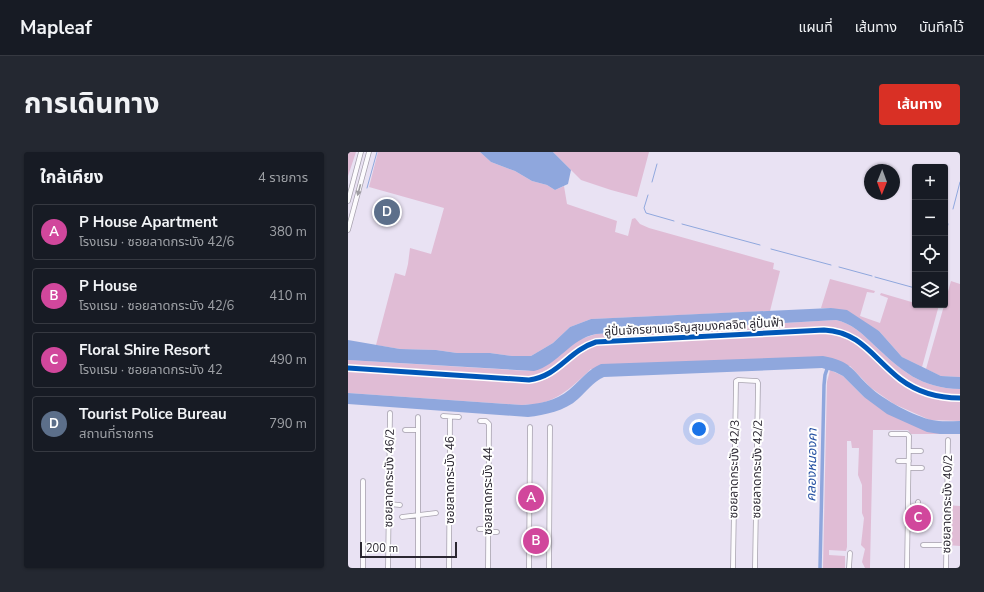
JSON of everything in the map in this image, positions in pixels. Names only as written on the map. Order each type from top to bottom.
[{"type":"street","points":[[348,201],[361,152]]},
{"type":"street","points":[[348,230],[369,152]]},
{"type":"street","name":"ซอยลาดกระบัง 42/2","points":[[748,381],[757,380],[758,383],[755,568]]},
{"type":"street","name":"ซอยลาดกระบัง 42/3","points":[[733,568],[736,381],[748,381]]},
{"type":"street","name":"ซอยลาดกระบัง 46/2","points":[[388,568],[390,413]]},
{"type":"street","points":[[443,416],[459,417]]},
{"type":"street","points":[[418,417],[418,568]]},
{"type":"street","name":"ซอยลาดกระบัง 46","points":[[449,568],[450,417]]},
{"type":"street","name":"ซอยลาดกระบัง 44","points":[[480,422],[486,421],[489,424],[488,568]]},
{"type":"street","points":[[529,568],[530,427]]},
{"type":"street","points":[[548,568],[550,427]]},
{"type":"street","points":[[405,430],[418,430]]},
{"type":"street","points":[[891,434],[908,434],[909,468],[907,568]]},
{"type":"street","name":"ซอยลาดกระบัง 40/2","points":[[946,568],[948,440]]},
{"type":"street","points":[[909,450],[921,451]]},
{"type":"street","points":[[898,461],[909,461]]},
{"type":"street","points":[[909,468],[922,468]]},
{"type":"street","points":[[363,481],[363,568]]},
{"type":"street","points":[[908,506],[917,506],[918,502]]},
{"type":"street","points":[[389,504],[400,505]]},
{"type":"street","points":[[402,517],[436,513]]},
{"type":"street","points":[[479,529],[497,532]]},
{"type":"street","points":[[923,545],[946,545]]},
{"type":"street","points":[[850,553],[850,568]]},
{"type":"shaded area","points":[[348,152],[356,152],[348,176]]},
{"type":"shaded area","points":[[378,152],[480,152],[491,162],[515,171],[532,181],[547,185],[555,190],[564,186],[567,204],[617,221],[615,232],[628,236],[632,219],[635,218],[640,224],[649,228],[774,263],[773,269],[780,271],[770,311],[591,319],[570,327],[553,343],[531,356],[400,349],[376,345],[395,273],[405,276],[410,248],[431,254],[444,208],[369,187]]},
{"type":"shaded area","points":[[553,152],[649,152],[637,197],[581,180]]},
{"type":"shaded area","points":[[830,279],[875,291],[874,293],[867,292],[860,316],[880,323],[888,298],[880,295],[881,293],[912,302],[912,308],[938,308],[922,367],[902,357],[879,331],[831,308],[821,308]]},
{"type":"shaded area","points":[[951,281],[960,284],[960,377],[941,376],[926,369],[943,308],[948,308],[948,292]]},
{"type":"shaded area","points":[[836,320],[847,324],[866,337],[894,363],[912,376],[934,385],[960,389],[960,397],[944,396],[913,386],[900,377],[860,341],[841,331],[830,329],[596,341],[578,348],[550,371],[528,378],[348,367],[348,360],[529,371],[578,340],[596,334]]},
{"type":"shaded area","points":[[824,333],[836,335],[856,344],[888,373],[911,390],[943,400],[960,401],[960,421],[930,420],[894,404],[871,388],[850,366],[591,369],[580,380],[556,398],[539,404],[522,405],[348,393],[348,371],[529,383],[550,377],[578,355],[597,345]]},
{"type":"shaded area","points":[[830,370],[843,376],[864,397],[960,434],[911,434],[908,430],[873,430],[870,568],[865,568],[862,562],[865,549],[861,545],[864,518],[862,513],[862,485],[858,475],[859,448],[852,448],[851,441],[847,441],[847,547],[846,551],[829,550],[829,555],[845,556],[845,568],[823,568],[827,382]]},
{"type":"shaded area","points":[[947,505],[960,506],[960,546],[947,545]]},
{"type":"water","points":[[480,152],[553,152],[571,170],[568,184],[555,190],[547,185],[532,181],[515,171],[491,162]]},
{"type":"water","points":[[831,308],[847,310],[879,331],[902,357],[941,376],[960,377],[960,389],[934,385],[912,376],[894,363],[866,337],[847,324],[836,320],[596,334],[579,341],[550,363],[534,371],[348,360],[348,340],[400,349],[531,356],[553,343],[570,327],[591,319]]},
{"type":"water","points":[[823,356],[845,363],[875,392],[909,411],[932,420],[960,421],[960,434],[940,434],[927,432],[887,414],[864,397],[843,376],[822,368],[604,377],[567,407],[548,414],[528,417],[348,404],[348,393],[528,405],[541,403],[559,397],[592,369],[601,364]]},
{"type":"waterway","points":[[367,188],[377,152]]},
{"type":"waterway","points":[[652,182],[657,164]]},
{"type":"waterway","points":[[953,209],[960,182]]},
{"type":"waterway","points":[[648,195],[644,208],[646,213],[674,221]]},
{"type":"waterway","points":[[682,224],[760,245]]},
{"type":"waterway","points":[[771,249],[831,265]]},
{"type":"waterway","points":[[839,267],[872,276]]},
{"type":"waterway","points":[[875,277],[912,287]]},
{"type":"waterway","name":"คลองหนองคา","points":[[820,568],[824,385],[828,366]]},
{"type":"cycle path","name":"ลู่ปั่นจักรยานเจริญสุขมงคลจิต ลู่ปั่นฟ้า","points":[[348,368],[529,380],[548,374],[578,351],[596,342],[824,330],[837,332],[857,341],[866,347],[890,371],[907,384],[928,393],[944,397],[960,398]]},
{"type":"place","name":"Tourist Police Bureau","points":[[387,212]]},
{"type":"place","name":"P House Apartment","points":[[531,498]]},
{"type":"place","name":"Floral Shire Resort","points":[[918,518]]},
{"type":"place","name":"P House","points":[[536,541]]}]
